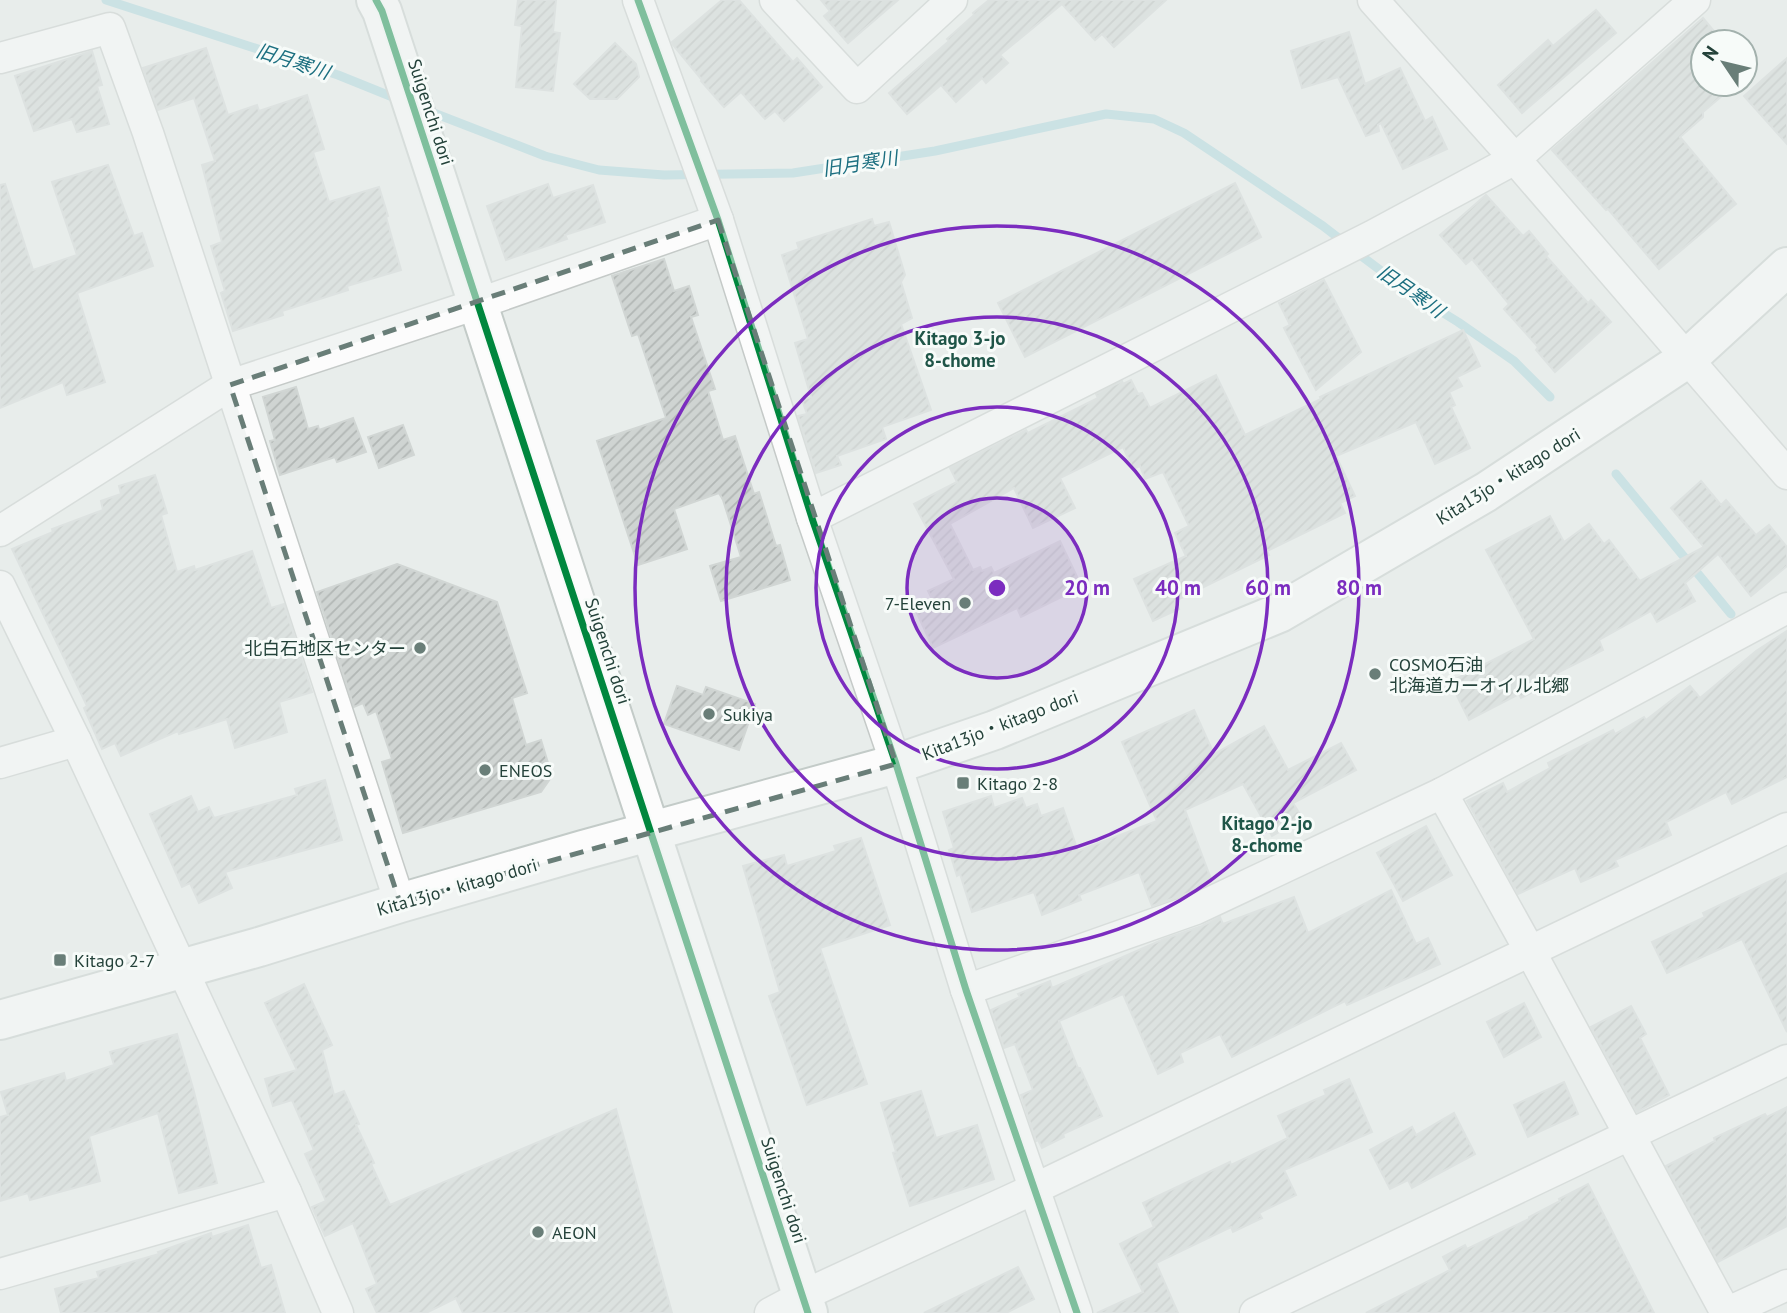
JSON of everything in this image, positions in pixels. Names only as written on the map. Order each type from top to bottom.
[{"type":"main road","name":"Suigenchi dori","points":[[379,6],[651,832],[801,1310]]},
{"type":"main road","name":"Kita13jo・kitago dori","points":[[0,1020],[259,947],[583,850],[897,764],[995,730],[1279,612],[1486,492],[1688,358],[1787,267]]},
{"type":"street","points":[[775,0],[857,88],[952,0]]},
{"type":"street","points":[[1373,0],[1515,159],[1787,474]]},
{"type":"street","points":[[811,518],[1372,236],[1515,159],[1695,0]]},
{"type":"street","points":[[649,6],[691,147],[718,220],[811,518],[897,764],[966,990],[1077,1313]]},
{"type":"street","points":[[0,58],[110,28],[148,133],[400,903]]},
{"type":"street","points":[[0,531],[230,385],[477,304],[718,220]]},
{"type":"street","points":[[0,586],[76,741],[286,1192],[338,1313]]},
{"type":"street","points":[[966,990],[1196,909],[1442,793],[1787,608]]},
{"type":"street","points":[[0,763],[76,741]]},
{"type":"street","points":[[1442,793],[1726,1313],[1787,1284]]},
{"type":"street","points":[[801,1310],[1034,1189],[1787,828]]},
{"type":"street","points":[[1255,1313],[1787,1060]]},
{"type":"street","points":[[0,1274],[286,1192]]},
{"type":"highlighted area","points":[[718,220],[896,764],[400,903],[230,385]]},
{"type":"building","points":[[518,0],[556,0],[553,32],[560,33],[553,91],[516,87],[522,26],[515,25]]},
{"type":"building","points":[[722,0],[739,0],[793,62],[797,58],[822,87],[784,121],[775,111],[765,119],[741,92],[724,107],[673,45],[672,42]]},
{"type":"building","points":[[821,0],[898,0],[848,43],[824,16],[830,11]]},
{"type":"building","points":[[989,0],[1166,0],[1114,47],[1102,34],[1095,40],[1062,4],[1000,55],[1008,63],[986,83],[982,78],[956,102],[941,85],[907,114],[889,93],[949,41],[947,39]]},
{"type":"building","points":[[1596,10],[1616,33],[1522,113],[1498,85],[1548,40],[1553,46]]},
{"type":"building","points":[[1703,18],[1711,28],[1692,28]]},
{"type":"building","points":[[1689,30],[1689,98],[1720,98],[1680,137],[1736,204],[1659,269],[1608,209],[1606,210],[1552,150]]},
{"type":"building","points":[[1349,32],[1365,84],[1400,68],[1425,121],[1432,117],[1447,149],[1403,169],[1381,123],[1378,125],[1379,131],[1366,136],[1338,77],[1302,88],[1291,51]]},
{"type":"building","points":[[615,43],[636,64],[639,77],[617,99],[590,99],[574,84]]},
{"type":"building","points":[[206,48],[228,115],[257,105],[259,111],[307,95],[324,149],[313,152],[329,202],[379,187],[401,270],[347,286],[348,290],[282,311],[283,315],[233,331],[221,293],[225,291],[211,246],[222,242],[202,165],[215,161],[194,98],[158,110],[143,68]]},
{"type":"building","points":[[92,51],[102,85],[97,86],[109,124],[77,132],[72,119],[34,131],[15,76]]},
{"type":"building","points":[[1787,58],[1787,144],[1746,98],[1759,98],[1759,83]]},
{"type":"building","points":[[108,165],[134,236],[142,233],[153,266],[77,293],[105,382],[67,395],[63,382],[0,408],[0,185],[5,184],[33,270],[77,255],[52,182]]},
{"type":"building","points":[[1235,183],[1261,237],[1025,357],[998,303]]},
{"type":"building","points":[[548,184],[553,198],[593,185],[605,222],[565,235],[567,239],[506,260],[487,206]]},
{"type":"building","points":[[1486,195],[1523,236],[1529,231],[1548,254],[1546,256],[1588,303],[1591,300],[1611,322],[1555,372],[1536,350],[1538,347],[1504,309],[1509,304],[1472,259],[1466,264],[1440,235]]},
{"type":"building","points":[[872,219],[874,226],[889,222],[905,275],[901,282],[912,318],[901,324],[931,410],[882,427],[886,439],[837,456],[841,465],[816,473],[798,416],[807,414],[802,400],[811,397],[795,343],[808,339],[782,255],[799,249],[797,243]]},
{"type":"building","points":[[664,259],[674,291],[689,286],[698,315],[691,317],[715,389],[708,391],[723,440],[735,436],[754,494],[759,492],[776,546],[780,545],[790,580],[721,601],[710,566],[741,557],[719,493],[674,509],[687,549],[638,565],[597,441],[666,418],[638,334],[632,336],[612,276]]},
{"type":"building","points":[[1324,280],[1361,352],[1316,390],[1284,328],[1290,325],[1279,303]]},
{"type":"building","points":[[1463,330],[1480,366],[1457,377],[1462,386],[1449,392],[1455,405],[1451,407],[1470,448],[1435,464],[1416,422],[1336,456],[1355,496],[1340,503],[1345,513],[1267,551],[1269,555],[1175,601],[1179,609],[1153,621],[1134,579],[1186,556],[1175,533],[1189,526],[1163,472],[1145,479],[1140,466],[1133,469],[1123,447],[1060,478],[1075,508],[1033,528],[1014,488],[950,524],[973,570],[980,567],[982,571],[991,567],[994,573],[1060,541],[1082,587],[1021,617],[1017,608],[933,648],[914,607],[932,599],[928,591],[954,579],[914,504],[957,482],[950,468],[1098,398],[1096,394],[1122,381],[1123,384],[1131,380],[1150,408],[1216,375],[1245,435]]},
{"type":"building","points":[[296,387],[308,429],[318,426],[319,430],[353,418],[366,452],[337,462],[335,457],[280,475],[270,441],[275,440],[263,397]]},
{"type":"building","points":[[403,425],[414,455],[379,468],[368,437]]},
{"type":"building","points":[[155,475],[167,513],[161,515],[177,572],[194,566],[195,570],[252,551],[271,608],[284,604],[312,692],[279,702],[287,732],[235,748],[227,719],[179,734],[178,731],[121,756],[115,743],[102,749],[84,708],[87,706],[12,549],[53,532],[52,529],[103,510],[101,501],[121,494],[119,486]]},
{"type":"building","points":[[1701,481],[1721,505],[1726,500],[1756,535],[1769,525],[1787,547],[1787,566],[1751,596],[1718,554],[1685,583],[1695,601],[1657,622],[1651,611],[1599,640],[1603,650],[1557,673],[1560,678],[1521,698],[1519,694],[1469,720],[1450,682],[1534,639],[1486,550],[1550,516],[1564,542],[1589,524],[1604,544],[1609,540],[1640,581],[1704,547],[1671,508]]},
{"type":"building","name":"北白石地区センター","points":[[397,564],[497,602],[527,693],[512,698],[526,745],[541,740],[552,776],[541,792],[403,833],[382,762],[392,759],[376,711],[368,715],[363,703],[354,707],[317,592]]},
{"type":"building","points":[[1787,631],[1787,777],[1732,804],[1726,792],[1666,822],[1671,835],[1615,860],[1618,866],[1581,882],[1575,868],[1518,894],[1467,801],[1503,783],[1507,792],[1550,768],[1548,763],[1613,730],[1615,734],[1644,717],[1646,720],[1690,686],[1700,698],[1756,651]]},
{"type":"building","name":"Sukiya","points":[[677,686],[703,695],[706,687],[755,704],[739,750],[664,724]]},
{"type":"building","points":[[1194,710],[1214,754],[1264,726],[1288,770],[1341,743],[1356,770],[1293,803],[1303,819],[1272,836],[1243,784],[1185,810],[1211,879],[1189,893],[1152,906],[1139,872],[1079,895],[1081,900],[1042,915],[1034,892],[972,912],[949,850],[954,848],[943,812],[991,796],[994,808],[1022,798],[1026,808],[1037,804],[1041,816],[1063,808],[1078,851],[1157,821],[1122,742]]},
{"type":"building","points":[[325,780],[342,840],[225,872],[232,888],[199,903],[190,883],[182,887],[150,814],[191,796],[198,812],[209,807],[214,818],[297,795],[295,789]]},
{"type":"building","points":[[1426,826],[1452,875],[1403,901],[1377,853]]},
{"type":"building","points":[[861,838],[890,925],[820,948],[867,1084],[807,1105],[769,996],[780,992],[743,866],[784,855],[787,866],[836,851],[834,846]]},
{"type":"building","points":[[1787,873],[1787,1032],[1742,939],[1667,973],[1652,942],[1705,917],[1703,913]]},
{"type":"building","points":[[1391,890],[1416,944],[1428,938],[1440,964],[1347,1005],[1345,1001],[1232,1057],[1220,1034],[1180,1053],[1183,1062],[1158,1074],[1123,994],[1059,1021],[1102,1116],[1063,1134],[1064,1137],[1042,1148],[1038,1140],[1036,1141],[1021,1095],[1033,1090],[1015,1044],[1004,1048],[991,1010],[1020,997],[1018,994],[1050,981],[1052,988],[1220,917],[1223,924],[1294,897],[1308,933]]},
{"type":"building","name":"AEON","points":[[304,984],[332,1045],[322,1050],[334,1095],[344,1091],[374,1163],[371,1164],[390,1205],[616,1109],[672,1313],[463,1313],[456,1298],[426,1313],[377,1313],[366,1289],[377,1284],[353,1223],[325,1236],[312,1207],[326,1201],[305,1154],[314,1150],[292,1100],[273,1106],[265,1079],[297,1070],[265,1003]]},
{"type":"building","points":[[1524,1003],[1541,1037],[1504,1057],[1487,1022]]},
{"type":"building","points":[[1631,1006],[1646,1034],[1640,1038],[1669,1095],[1637,1112],[1591,1027]]},
{"type":"building","points":[[177,1034],[217,1183],[179,1193],[158,1113],[89,1136],[100,1181],[30,1200],[28,1193],[0,1201],[0,1117],[8,1115],[1,1092],[64,1073],[66,1081],[114,1065],[110,1052]]},
{"type":"building","points":[[1349,1079],[1372,1132],[1284,1170],[1296,1195],[1259,1213],[1262,1218],[1233,1232],[1231,1227],[1156,1263],[1178,1313],[1097,1313],[1143,1292],[1120,1244],[1154,1227],[1143,1203],[1288,1138],[1278,1116],[1326,1095],[1324,1090]]},
{"type":"building","points":[[1564,1082],[1578,1114],[1528,1137],[1514,1105]]},
{"type":"building","points":[[921,1091],[936,1138],[977,1125],[994,1179],[910,1206],[881,1103]]},
{"type":"building","points":[[1787,1107],[1787,1226],[1718,1262],[1666,1166],[1715,1141],[1714,1138],[1765,1114],[1767,1117]]},
{"type":"building","points":[[1454,1113],[1475,1154],[1412,1188],[1408,1180],[1390,1189],[1370,1150],[1412,1127],[1416,1135]]},
{"type":"building","points":[[1588,1184],[1654,1313],[1366,1313],[1450,1270],[1443,1257],[1465,1245],[1467,1249],[1529,1219]]},
{"type":"building","points":[[248,1225],[261,1268],[271,1265],[285,1313],[61,1313],[55,1289],[99,1278],[97,1272],[159,1254],[158,1252],[211,1233],[212,1237]]},
{"type":"building","points":[[1018,1267],[1034,1299],[1006,1313],[924,1313]]},
{"type":"waterway","name":"旧月寒川","points":[[106,0],[338,75],[400,100]]},
{"type":"waterway","name":"旧月寒川","points":[[426,110],[545,156],[599,170],[664,175],[793,173],[935,151],[1106,114],[1154,119],[1184,133],[1345,243]]},
{"type":"waterway","name":"旧月寒川","points":[[1356,252],[1408,291],[1514,361],[1550,397]]},
{"type":"waterway","name":"旧月寒川","points":[[1616,474],[1731,614]]},
{"type":"cycle path","points":[[376,0],[382,11],[808,1313]]},
{"type":"cycle path","points":[[638,0],[718,220],[812,518],[896,764],[966,990],[1077,1313]]},
{"type":"place","name":"7-Eleven","points":[[965,603]]},
{"type":"place","name":"北白石地区センター","points":[[420,648]]},
{"type":"place","name":"COSMO石油 北海道カーオイル北郷","points":[[1375,674]]},
{"type":"place","name":"Sukiya","points":[[709,714]]},
{"type":"place","name":"ENEOS","points":[[485,770]]},
{"type":"place","name":"Kitago 2-8","points":[[963,783]]},
{"type":"place","name":"Kitago 2-7","points":[[60,960]]},
{"type":"place","name":"AEON","points":[[538,1232]]},
{"type":"district","name":"Kitago 3-jo 8-chome","points":[[960,349]]},
{"type":"district","name":"Kitago 2-jo 8-chome","points":[[1267,834]]}]
